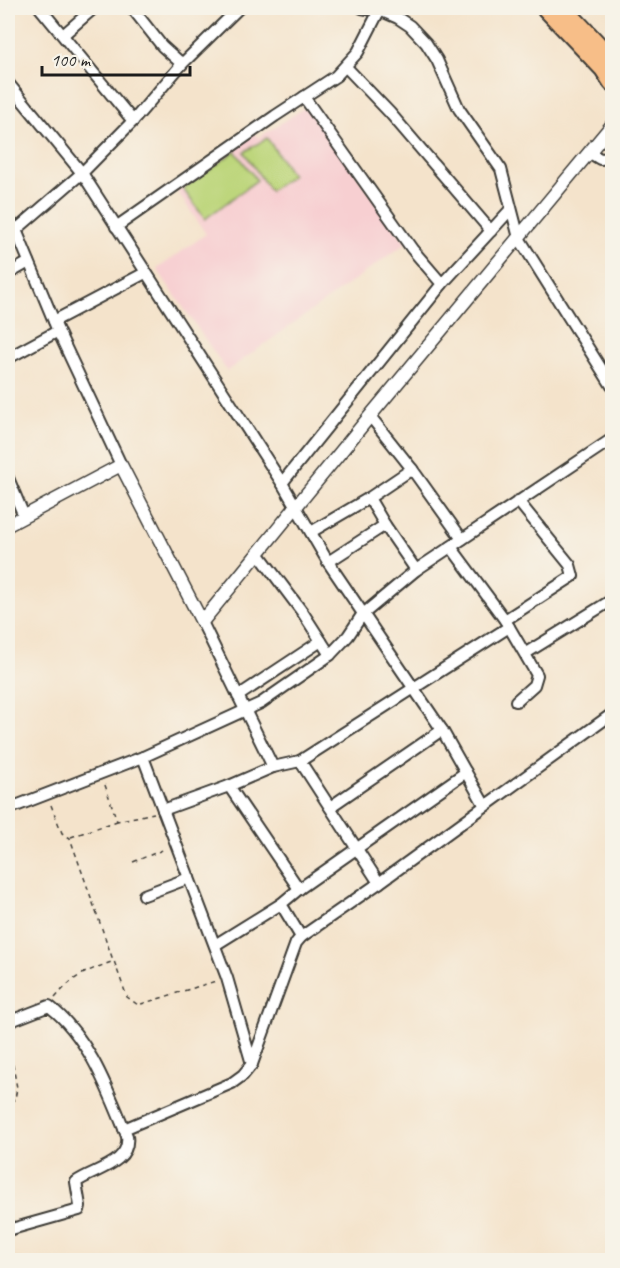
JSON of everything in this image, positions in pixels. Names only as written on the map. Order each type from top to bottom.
[{"type":"main road","points":[[545,8],[603,69],[612,83]]},
{"type":"main road","points":[[564,8],[612,59]]},
{"type":"street","points":[[40,8],[133,121]]},
{"type":"street","points":[[63,35],[94,8]]},
{"type":"street","points":[[132,8],[162,46],[182,64]]},
{"type":"street","points":[[16,230],[82,173],[237,8]]},
{"type":"street","points":[[362,8],[382,10],[410,26],[426,43],[437,60],[459,109],[501,169],[519,238],[612,386]]},
{"type":"street","points":[[116,227],[336,76],[358,52],[382,10]]},
{"type":"street","points":[[346,67],[390,113],[491,231]]},
{"type":"street","points":[[8,83],[11,96],[53,135],[82,173],[282,483],[362,615],[442,730],[485,806]]},
{"type":"street","points":[[304,98],[412,249],[442,284]]},
{"type":"street","points":[[202,622],[612,125]]},
{"type":"street","points":[[590,153],[600,159],[612,158]]},
{"type":"street","points":[[282,483],[442,284],[511,209]]},
{"type":"street","points":[[8,218],[16,230],[56,326],[121,465],[273,767]]},
{"type":"street","points":[[8,274],[29,262]]},
{"type":"street","points":[[8,358],[56,326],[145,273]]},
{"type":"street","points":[[370,416],[412,469],[462,539]]},
{"type":"street","points":[[8,809],[142,757],[245,711],[271,696],[330,655],[348,636],[362,615],[416,570],[612,439]]},
{"type":"street","points":[[8,525],[121,465]]},
{"type":"street","points":[[311,532],[369,498],[412,469]]},
{"type":"street","points":[[8,478],[24,516]]},
{"type":"street","points":[[369,498],[416,570]]},
{"type":"street","points":[[163,810],[273,767],[300,761],[414,687],[573,576],[570,565],[518,501]]},
{"type":"street","points":[[328,562],[385,525]]},
{"type":"street","points":[[451,547],[507,623],[526,653],[537,677],[534,685],[516,701]]},
{"type":"street","points":[[258,553],[303,613],[330,655]]},
{"type":"street","points":[[526,653],[612,600]]},
{"type":"street","points":[[238,696],[321,640]]},
{"type":"street","points":[[124,1129],[232,1083],[243,1075],[252,1064],[292,950],[301,937],[612,714]]},
{"type":"street","points":[[330,807],[442,730]]},
{"type":"street","points":[[142,757],[226,978],[252,1064]]},
{"type":"street","points":[[300,761],[379,883]]},
{"type":"street","points":[[214,945],[281,904],[466,772]]},
{"type":"street","points":[[229,786],[299,889]]},
{"type":"street","points":[[144,896],[189,878]]},
{"type":"street","points":[[281,904],[301,937]]},
{"type":"street","points":[[8,1022],[49,1006],[64,1017],[81,1040],[124,1129],[128,1143],[122,1157],[76,1182],[79,1210],[8,1230]]},
{"type":"path","points":[[100,772],[117,821]]},
{"type":"path","points":[[47,794],[62,833],[70,838],[127,997],[138,1005],[226,978]]},
{"type":"path","points":[[70,838],[117,821],[163,810]]},
{"type":"path","points":[[133,862],[175,845]]},
{"type":"path","points":[[49,1006],[67,983],[79,974],[114,961]]},
{"type":"path","points":[[8,1038],[17,1088],[15,1099],[8,1104]]},
{"type":"shaded area","points":[[307,106],[406,243],[227,371],[157,269],[206,234],[177,191],[254,133],[258,138]]},
{"type":"green space","points":[[267,138],[292,175],[270,191],[244,152]]},
{"type":"green space","points":[[235,151],[257,180],[205,219],[183,189]]}]
